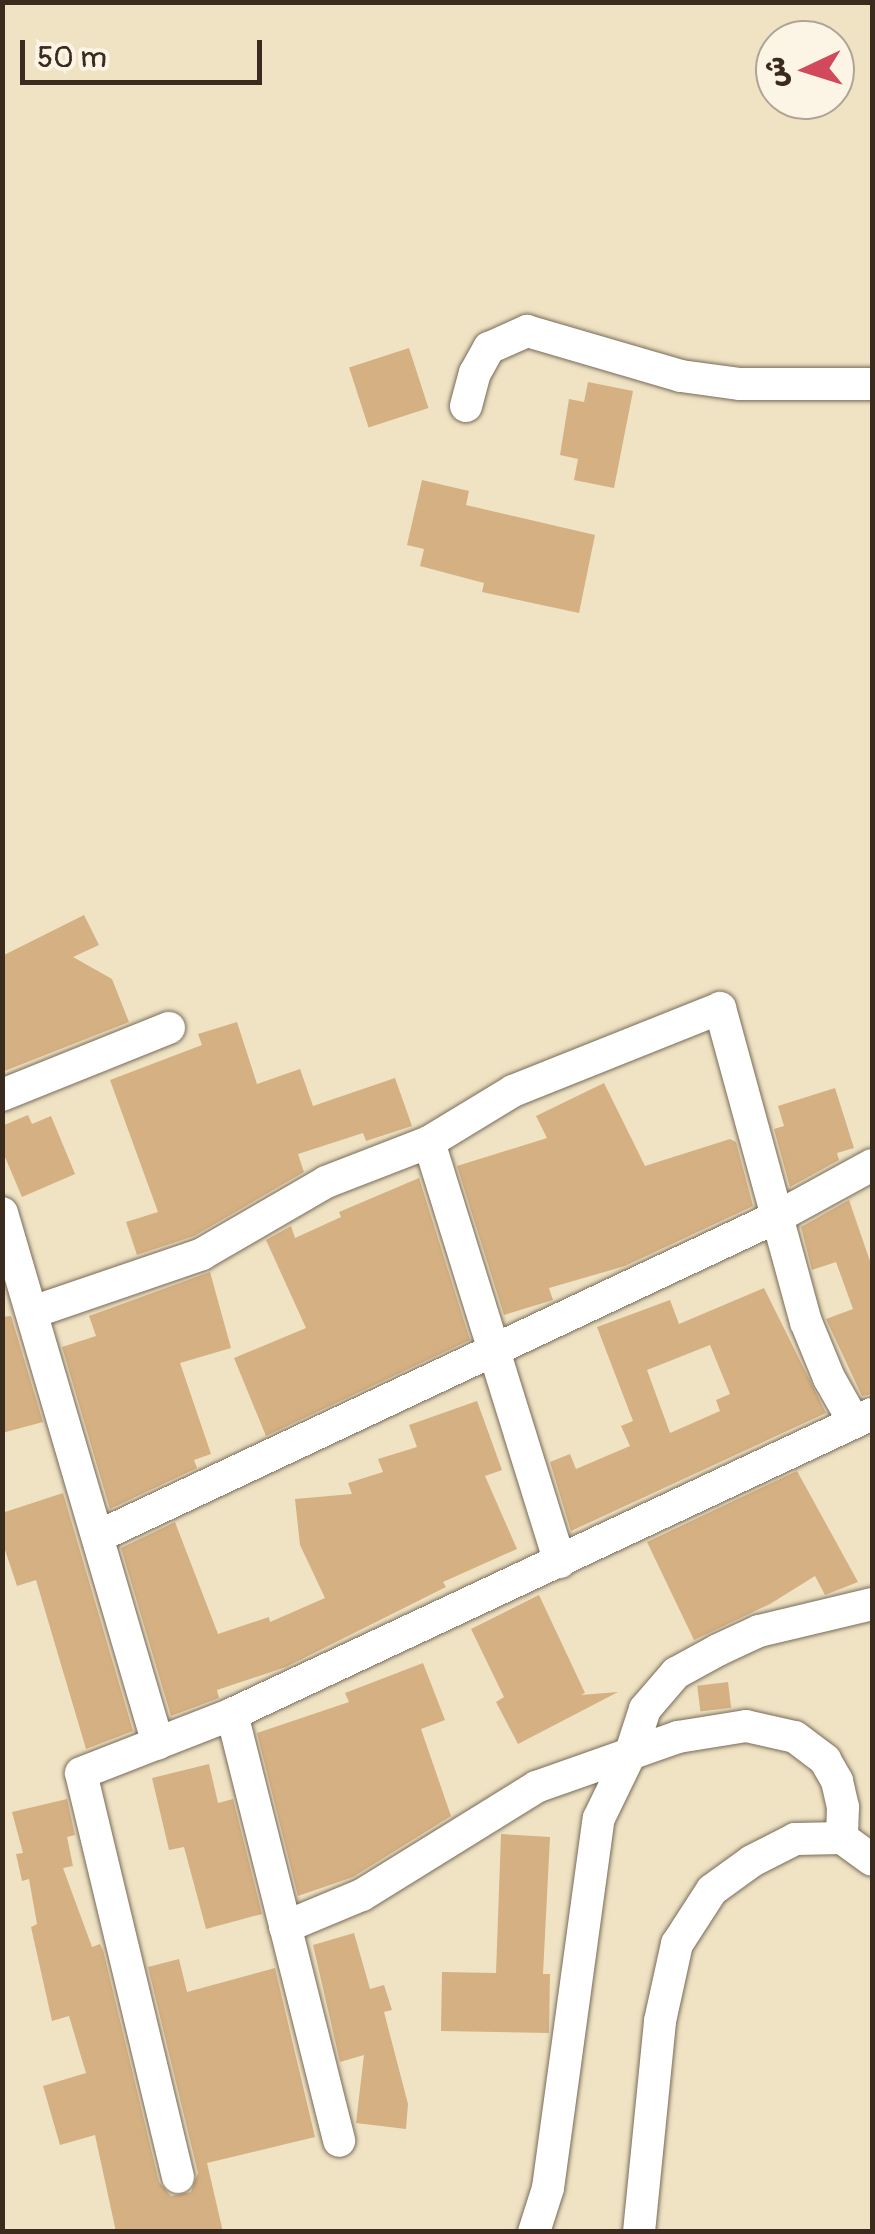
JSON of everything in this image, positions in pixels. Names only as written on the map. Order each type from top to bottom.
[{"type":"street","points":[[466,406],[475,373],[490,348],[526,331],[681,376],[740,384],[872,384]]},
{"type":"street","points":[[33,1312],[202,1254],[326,1182],[429,1142],[528,1084],[720,1008],[806,1322],[828,1378],[863,1418],[232,1714],[81,1774],[178,2177]]},
{"type":"street","points":[[2,1095],[168,1028]]},
{"type":"street","points":[[429,1142],[560,1562]]},
{"type":"street","points":[[99,1536],[777,1216],[872,1165]]},
{"type":"street","points":[[2,1213],[158,1744]]},
{"type":"street","points":[[534,2232],[548,2188],[599,1818],[631,1752],[645,1709],[676,1674],[760,1631],[872,1604]]},
{"type":"street","points":[[232,1714],[339,2141]]},
{"type":"street","points":[[286,1927],[362,1895],[536,1787],[678,1736],[746,1726],[796,1738],[825,1760],[857,1836],[872,1860]]},
{"type":"street","points":[[639,2232],[660,2021],[677,1944],[712,1890],[752,1862],[795,1839],[857,1836]]},
{"type":"building","points":[[409,348],[428,408],[369,427],[349,367]]},
{"type":"building","points":[[588,382],[633,391],[614,488],[574,480],[578,459],[560,455],[569,399],[584,402]]},
{"type":"building","points":[[422,480],[469,491],[466,505],[595,535],[579,613],[482,592],[484,583],[420,566],[424,549],[407,545]]},
{"type":"building","points":[[84,915],[99,945],[73,957],[112,979],[129,1022],[2,1072],[2,956]]},
{"type":"building","points":[[237,1022],[257,1084],[300,1069],[313,1106],[395,1078],[412,1126],[366,1141],[363,1133],[298,1154],[304,1172],[194,1236],[137,1255],[126,1222],[158,1212],[110,1080],[202,1045],[198,1034]]},
{"type":"building","points":[[604,1083],[645,1166],[730,1139],[736,1142],[753,1206],[625,1266],[549,1288],[553,1300],[504,1315],[457,1166],[547,1138],[536,1116]]},
{"type":"building","points":[[835,1088],[854,1148],[837,1153],[839,1160],[790,1187],[774,1129],[784,1126],[778,1106]]},
{"type":"building","points":[[28,1115],[32,1124],[51,1116],[75,1174],[22,1197],[2,1150],[2,1126]]},
{"type":"building","points":[[419,1178],[470,1340],[266,1436],[234,1358],[306,1328],[266,1240],[291,1226],[295,1238],[341,1217],[339,1212]]},
{"type":"building","points":[[849,1200],[872,1267],[872,1394],[862,1396],[826,1319],[853,1309],[836,1262],[812,1270],[801,1227]]},
{"type":"building","points":[[210,1272],[231,1348],[180,1363],[211,1454],[194,1460],[197,1468],[110,1509],[62,1347],[96,1336],[89,1316]]},
{"type":"building","points":[[764,1288],[826,1413],[571,1531],[550,1462],[570,1454],[576,1469],[630,1446],[621,1426],[633,1421],[597,1327],[670,1300],[679,1324]],"holes":[[[710,1345],[730,1394],[716,1400],[720,1411],[670,1433],[647,1370]]]},
{"type":"building","points":[[11,1316],[43,1422],[2,1433],[2,1317]]},
{"type":"building","points":[[477,1401],[502,1470],[485,1476],[517,1549],[443,1582],[446,1587],[286,1667],[217,1690],[219,1698],[171,1716],[121,1548],[175,1522],[218,1634],[269,1617],[270,1622],[325,1598],[300,1545],[295,1499],[352,1494],[348,1483],[383,1472],[378,1459],[417,1447],[409,1425]]},
{"type":"building","points":[[797,1471],[858,1582],[825,1595],[815,1576],[770,1604],[694,1640],[647,1542]]},
{"type":"building","points":[[63,1493],[133,1731],[86,1749],[36,1580],[17,1586],[2,1541],[2,1513]]},
{"type":"building","points":[[539,1595],[585,1693],[581,1695],[618,1692],[518,1744],[496,1702],[504,1697],[471,1629]]},
{"type":"building","points":[[423,1663],[445,1720],[421,1729],[451,1816],[353,1877],[298,1896],[257,1733],[349,1702],[345,1693]]},
{"type":"building","points":[[728,1682],[731,1708],[700,1712],[697,1686]]},
{"type":"building","points":[[209,1764],[218,1803],[233,1799],[262,1914],[206,1929],[184,1847],[169,1850],[152,1778]]},
{"type":"building","points":[[67,1799],[75,1835],[67,1837],[73,1866],[63,1868],[92,1947],[100,1944],[103,1950],[159,2182],[171,2196],[191,2192],[198,2173],[148,1967],[179,1959],[187,1992],[275,1968],[315,2137],[207,2163],[223,2232],[116,2232],[95,2135],[60,2145],[43,2086],[86,2073],[69,2016],[52,2021],[31,1927],[37,1924],[29,1879],[22,1881],[16,1854],[23,1853],[12,1812]]},
{"type":"building","points":[[501,1834],[550,1837],[543,1974],[550,1974],[549,2033],[441,2031],[442,1972],[496,1973]]},
{"type":"building","points":[[354,1933],[370,1989],[384,1985],[392,2010],[384,2012],[408,2104],[406,2129],[356,2123],[364,2055],[340,2062],[313,1945]]}]
